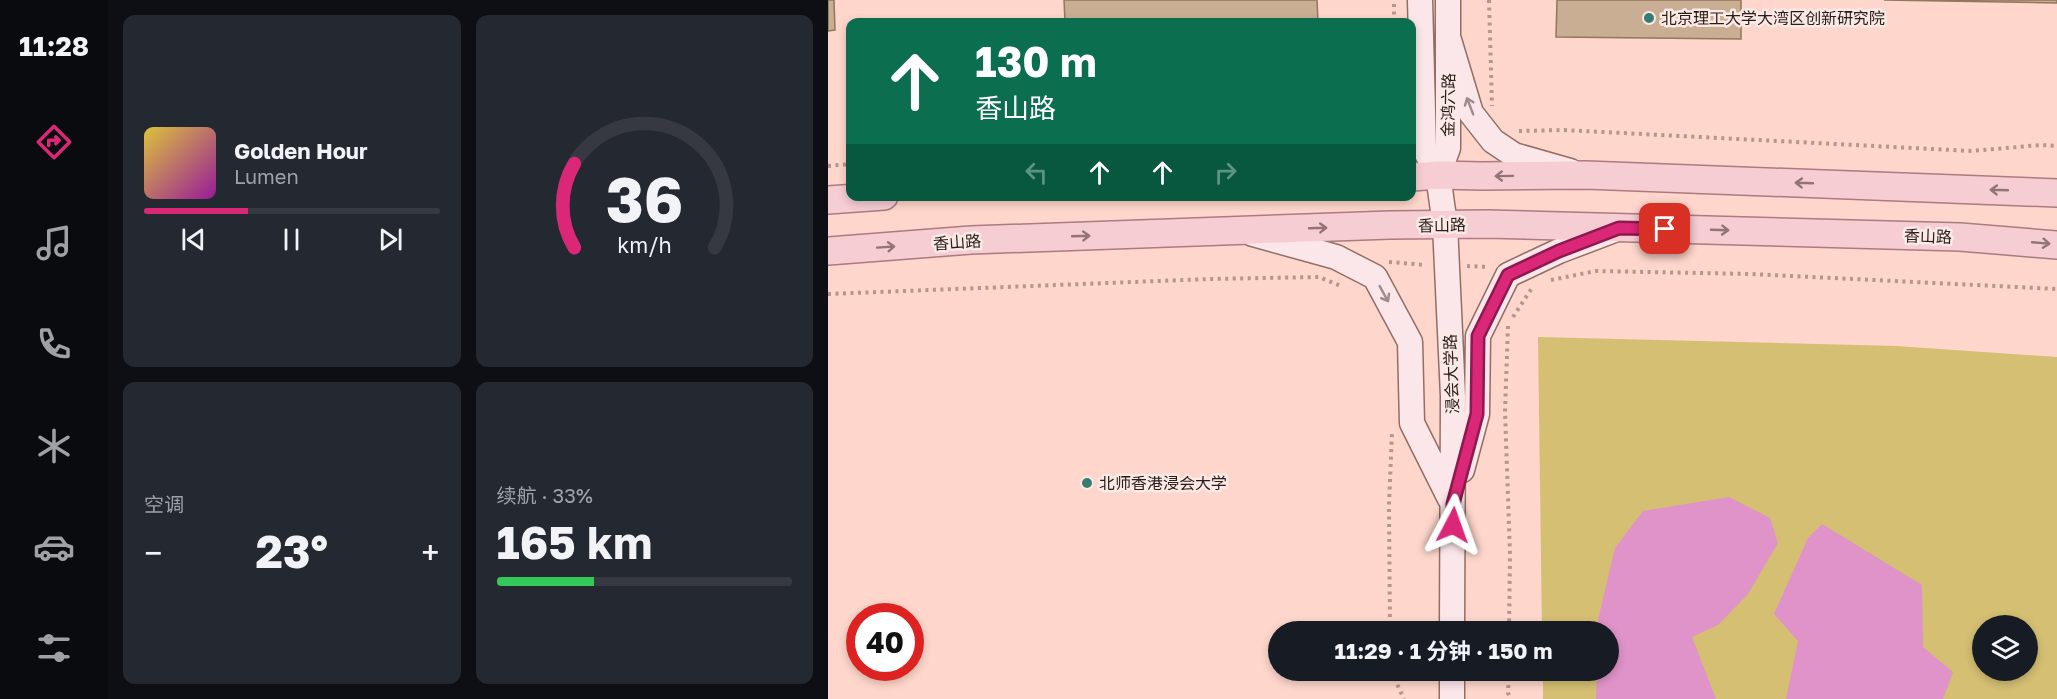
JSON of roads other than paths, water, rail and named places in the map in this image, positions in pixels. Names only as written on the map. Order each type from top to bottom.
[{"type":"main road","points":[[1416,177],[1586,175],[2057,193]]},
{"type":"main road","points":[[828,200],[846,199]]},
{"type":"main road","name":"香山路","points":[[828,251],[970,240],[1488,224],[1960,237],[2057,245]]},
{"type":"street","name":"金鸿六路","points":[[1420,0],[1424,148],[1438,175]]},
{"type":"street","name":"金鸿六路","points":[[1438,175],[1448,148],[1448,0]]},
{"type":"street","points":[[1449,40],[1471,113],[1493,141],[1514,155],[1586,175]]},
{"type":"street","points":[[1416,67],[1421,41]]},
{"type":"street","name":"浸会大学路","points":[[1438,175],[1445,225],[1453,396],[1452,621]]},
{"type":"street","points":[[1453,504],[1477,414],[1478,336],[1508,275],[1559,251],[1619,228]]},
{"type":"street","points":[[1239,230],[1336,257],[1375,278],[1410,342],[1412,423],[1453,504]]},
{"type":"street","points":[[1452,681],[1452,699]]},
{"type":"place","name":"北京理工大学大湾区创新研究院","points":[[1649,18]]},
{"type":"place","name":"北师香港浸会大学","points":[[1087,483]]}]
